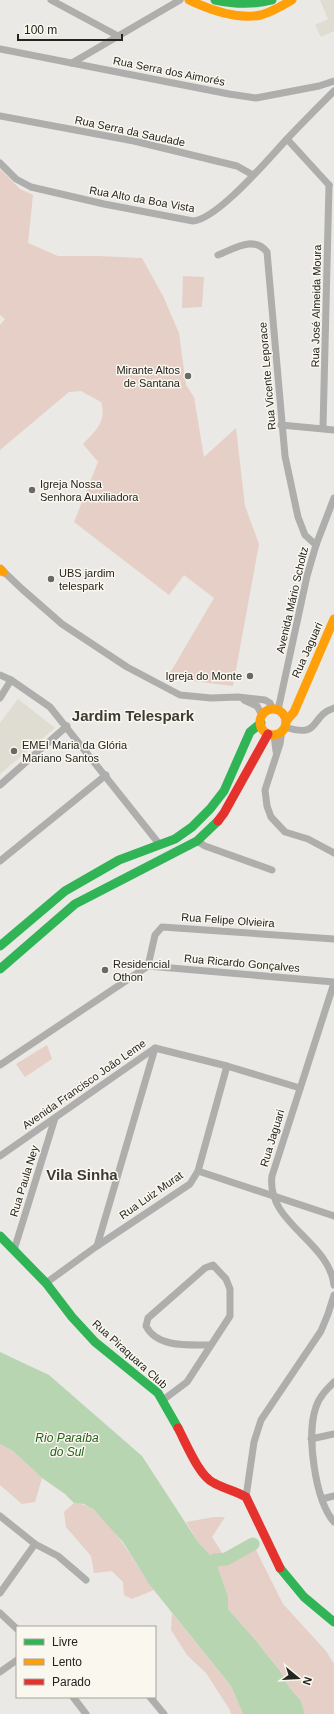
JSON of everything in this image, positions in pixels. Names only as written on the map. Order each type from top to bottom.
[{"type":"street","points":[[51,0],[118,36]]},
{"type":"street","points":[[72,63],[180,0]]},
{"type":"street","points":[[189,0],[202,7],[232,16],[260,15],[292,0]]},
{"type":"street","points":[[215,0],[233,4],[259,4],[272,0]]},
{"type":"street","name":"Rua Serra dos Aimorés","points":[[0,49],[256,98],[319,86],[334,81]]},
{"type":"street","name":"Rua Alto da Boa Vista","points":[[0,163],[16,179],[31,186],[104,204],[193,221],[206,217],[253,175],[287,138],[334,91]]},
{"type":"street","name":"Rua Serra da Saudade","points":[[0,116],[141,143],[237,166],[253,175]]},
{"type":"street","points":[[287,138],[332,183]]},
{"type":"street","name":"Rua José Almeida Moura","points":[[322,428],[326,362],[332,183]]},
{"type":"street","name":"Rua Vicente Leporace","points":[[218,256],[253,243],[262,246],[267,252],[281,424],[286,456],[298,517],[305,535],[316,545]]},
{"type":"street","points":[[326,362],[334,362]]},
{"type":"street","points":[[281,424],[334,430]]},
{"type":"street","name":"Avenida Mário Scholtz","points":[[277,710],[307,576],[316,545],[334,498]]},
{"type":"street","points":[[1,569],[62,624],[127,667],[180,695],[211,698],[238,697],[265,700],[270,704],[277,710],[279,729],[276,755],[265,790],[267,806],[271,817],[285,832],[308,839],[334,853]]},
{"type":"street","name":"Rua Jaguari","points":[[0,969],[76,904],[126,877],[184,849],[197,841],[213,826],[224,813],[279,729],[294,712],[334,619]]},
{"type":"street","points":[[0,675],[11,680],[50,707],[106,774],[160,845]]},
{"type":"street","points":[[0,698],[11,680]]},
{"type":"street","name":"Rua Jaguari","points":[[262,719],[295,701],[302,692]]},
{"type":"street","points":[[238,697],[257,706],[262,719],[262,728],[301,732],[306,731],[316,723],[324,713],[334,708]]},
{"type":"street","points":[[0,946],[65,891],[119,860],[175,839],[192,827],[210,809],[224,791],[250,732],[262,719]]},
{"type":"street","points":[[0,785],[67,726]]},
{"type":"street","points":[[0,861],[106,774]]},
{"type":"street","points":[[197,841],[205,846],[272,870]]},
{"type":"street","points":[[142,852],[142,861],[148,866]]},
{"type":"street","points":[[119,860],[127,867],[128,872],[126,877]]},
{"type":"street","name":"Rua Felipe Olvieira","points":[[148,966],[155,935],[162,927],[334,939]]},
{"type":"street","points":[[0,1065],[148,966]]},
{"type":"street","name":"Rua Ricardo Gonçalves","points":[[148,966],[334,982]]},
{"type":"street","name":"Rua Jaguari","points":[[334,982],[272,1176],[271,1190],[280,1209],[294,1227],[324,1259],[330,1269],[334,1285]]},
{"type":"street","points":[[97,1246],[155,1048]]},
{"type":"street","name":"Avenida Francisco João Leme","points":[[0,1156],[155,1048],[227,1066],[300,1088]]},
{"type":"street","name":"Rua Luiz Murat","points":[[46,1283],[97,1246],[190,1184],[198,1171],[227,1066]]},
{"type":"street","name":"Rua Paula Ney","points":[[14,1250],[55,1118]]},
{"type":"street","points":[[198,1171],[334,1216]]},
{"type":"street","name":"Rua Piraquara Club","points":[[0,1236],[46,1283],[72,1317],[95,1342],[158,1393],[203,1474],[214,1483],[238,1492],[246,1497]]},
{"type":"street","points":[[163,1400],[187,1382],[230,1316],[230,1289],[226,1279],[213,1265],[205,1268],[148,1318],[146,1326],[151,1332],[173,1344],[210,1345]]},
{"type":"street","points":[[334,1295],[321,1331],[261,1420],[254,1442],[246,1497],[280,1566],[299,1593],[325,1617],[334,1622]]},
{"type":"street","points":[[334,1382],[324,1393],[316,1406],[311,1439],[322,1499],[334,1522]]},
{"type":"street","points":[[311,1439],[334,1434]]},
{"type":"street","points":[[322,1499],[334,1496]]},
{"type":"street","points":[[0,1516],[35,1544],[58,1556],[86,1580]]},
{"type":"street","points":[[0,1593],[35,1544]]},
{"type":"street","points":[[0,1613],[16,1628]]},
{"type":"street","points":[[0,1672],[16,1661]]},
{"type":"street","points":[[74,1698],[86,1714]]},
{"type":"street","points":[[151,1698],[164,1714]]},
{"type":"shaded area","points":[[320,0],[334,0],[334,31],[321,37],[315,25],[328,19]]},
{"type":"shaded area","points":[[0,169],[20,189],[33,195],[28,243],[58,256],[142,258],[163,296],[179,333],[186,385],[194,397],[204,457],[236,428],[245,506],[259,544],[233,686],[184,680],[170,673],[214,598],[184,575],[169,595],[74,522],[98,462],[83,444],[99,425],[103,415],[101,402],[81,391],[69,392],[0,450],[0,325],[5,319],[0,315]]},
{"type":"shaded area","points":[[183,276],[204,277],[202,307],[182,308]]},
{"type":"shaded area","name":"EMEI Maria da Glória Mariano Santos","points":[[18,699],[55,728],[0,774],[0,723]]},
{"type":"shaded area","points":[[47,1045],[52,1059],[25,1077],[16,1064]]},
{"type":"shaded area","points":[[0,1444],[13,1451],[42,1478],[35,1502],[22,1504],[0,1485]]},
{"type":"shaded area","points":[[74,1503],[86,1506],[97,1513],[108,1524],[154,1590],[132,1599],[124,1595],[123,1582],[112,1571],[94,1573],[91,1556],[66,1527],[64,1512]]},
{"type":"shaded area","points":[[214,1517],[225,1517],[212,1537],[226,1559],[253,1544],[283,1604],[326,1651],[334,1664],[334,1714],[305,1714],[301,1701],[289,1687],[280,1671],[228,1609],[228,1596],[215,1560],[198,1542],[186,1522]]},
{"type":"shaded area","points":[[172,1613],[231,1686],[243,1714],[231,1714],[230,1710],[206,1673],[187,1655],[171,1630]]},
{"type":"water","name":"Rio Paraíba do Sul","points":[[0,1352],[49,1375],[142,1456],[198,1542],[215,1560],[228,1596],[228,1609],[280,1671],[289,1687],[301,1701],[305,1714],[243,1714],[231,1686],[149,1584],[123,1542],[94,1510],[84,1504],[74,1503],[65,1494],[42,1478],[13,1451],[0,1444]]},
{"type":"waterway","points":[[205,1573],[215,1560],[226,1559],[253,1544]]},
{"type":"traffic: fast","points":[[215,0],[244,3],[258,3],[272,0]]},
{"type":"traffic: fast","points":[[0,946],[65,891],[119,860],[175,839],[192,827],[210,809],[224,791],[250,732],[261,723]]},
{"type":"traffic: fast","points":[[0,969],[75,904],[197,841],[218,821]]},
{"type":"traffic: fast","points":[[0,1236],[46,1283],[72,1317],[95,1342],[158,1393],[178,1428]]},
{"type":"traffic: fast","points":[[280,1568],[304,1597],[334,1622]]},
{"type":"traffic: slow","points":[[189,0],[224,13],[243,16],[261,15],[281,7],[292,0]]},
{"type":"traffic: slow","points":[[0,569],[3,572]]},
{"type":"traffic: slow","points":[[286,721],[294,712],[334,619]]},
{"type":"traffic: slow","points":[[273,709],[282,713],[286,722],[282,731],[273,735],[264,731],[260,722],[264,713],[273,709]]},
{"type":"traffic: jam","points":[[218,821],[224,813],[268,734]]},
{"type":"traffic: jam","points":[[178,1428],[203,1474],[214,1483],[246,1497],[280,1568]]},
{"type":"place","name":"Mirante Altos de Santana","points":[[188,376]]},
{"type":"place","name":"Igreja Nossa Senhora Auxiliadora","points":[[32,490]]},
{"type":"place","name":"UBS jardim telespark","points":[[51,579]]},
{"type":"place","name":"Igreja do Monte","points":[[250,676]]},
{"type":"place","name":"EMEI Maria da Glória Mariano Santos","points":[[14,751]]},
{"type":"place","name":"Residencial Othon","points":[[105,970]]},
{"type":"district","name":"Jardim Telespark","points":[[133,716]]},
{"type":"district","name":"Vila Sinha","points":[[82,1175]]}]
